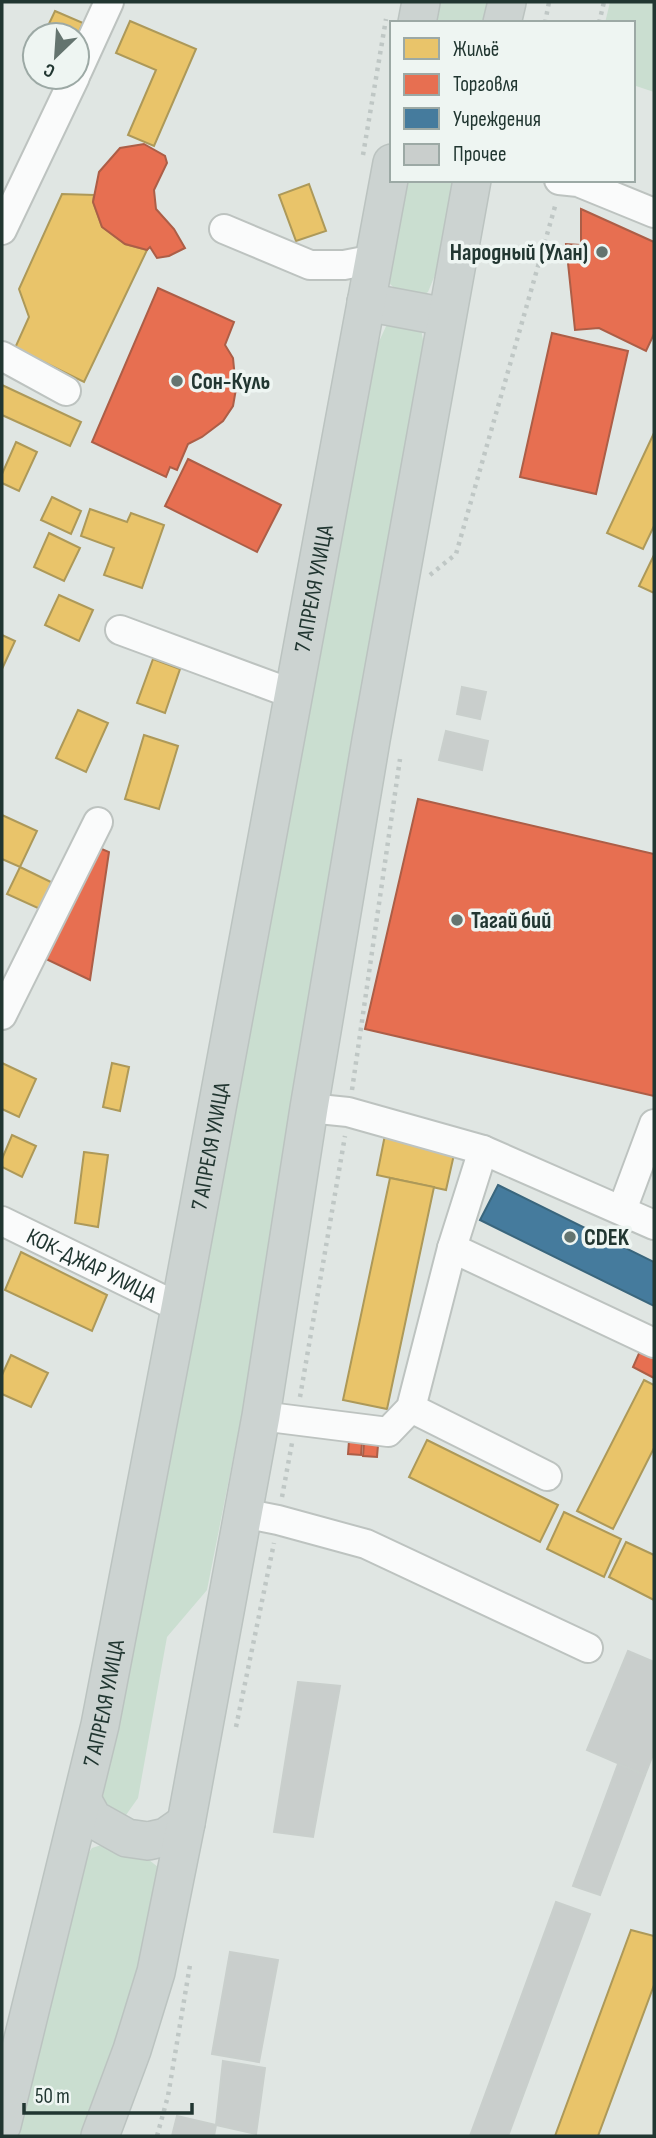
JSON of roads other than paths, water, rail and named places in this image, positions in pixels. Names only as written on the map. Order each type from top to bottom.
[{"type":"main road","points":[[417,21],[421,2]]},
{"type":"main road","points":[[502,21],[506,2]]},
{"type":"main road","name":"7 АПРЕЛЯ УЛИЦА","points":[[2,2125],[103,1711],[390,174]]},
{"type":"main road","points":[[100,2136],[132,2050],[156,1972],[186,1823],[261,1416],[309,1108],[394,607],[472,182]]},
{"type":"main road","points":[[366,302],[446,317]]},
{"type":"main road","points":[[83,1801],[93,1819],[127,1838],[148,1841],[166,1837],[186,1823]]},
{"type":"street","points":[[91,41],[109,2]]},
{"type":"street","points":[[2,230],[68,91]]},
{"type":"street","points":[[578,182],[654,213]]},
{"type":"street","points":[[224,229],[310,265],[344,265],[375,259]]},
{"type":"street","points":[[2,356],[66,391]]},
{"type":"street","points":[[120,629],[293,694]]},
{"type":"street","points":[[2,1015],[98,822]]},
{"type":"street","points":[[309,1108],[348,1112],[483,1150],[654,1225]]},
{"type":"street","points":[[622,1210],[654,1124]]},
{"type":"street","points":[[261,1416],[388,1432],[411,1408],[452,1248],[483,1150]]},
{"type":"street","name":"КОК-ДЖАР УЛИЦА","points":[[2,1222],[180,1308]]},
{"type":"street","points":[[452,1248],[654,1343]]},
{"type":"street","points":[[411,1408],[547,1476]]},
{"type":"street","points":[[243,1513],[366,1544],[588,1648]]},
{"type":"place","name":"Народный (Улан)","points":[[602,252]]},
{"type":"place","name":"Сон-Куль","points":[[177,381]]},
{"type":"place","name":"Тагай бий","points":[[457,920]]},
{"type":"place","name":"CDEK","points":[[570,1237]]}]
